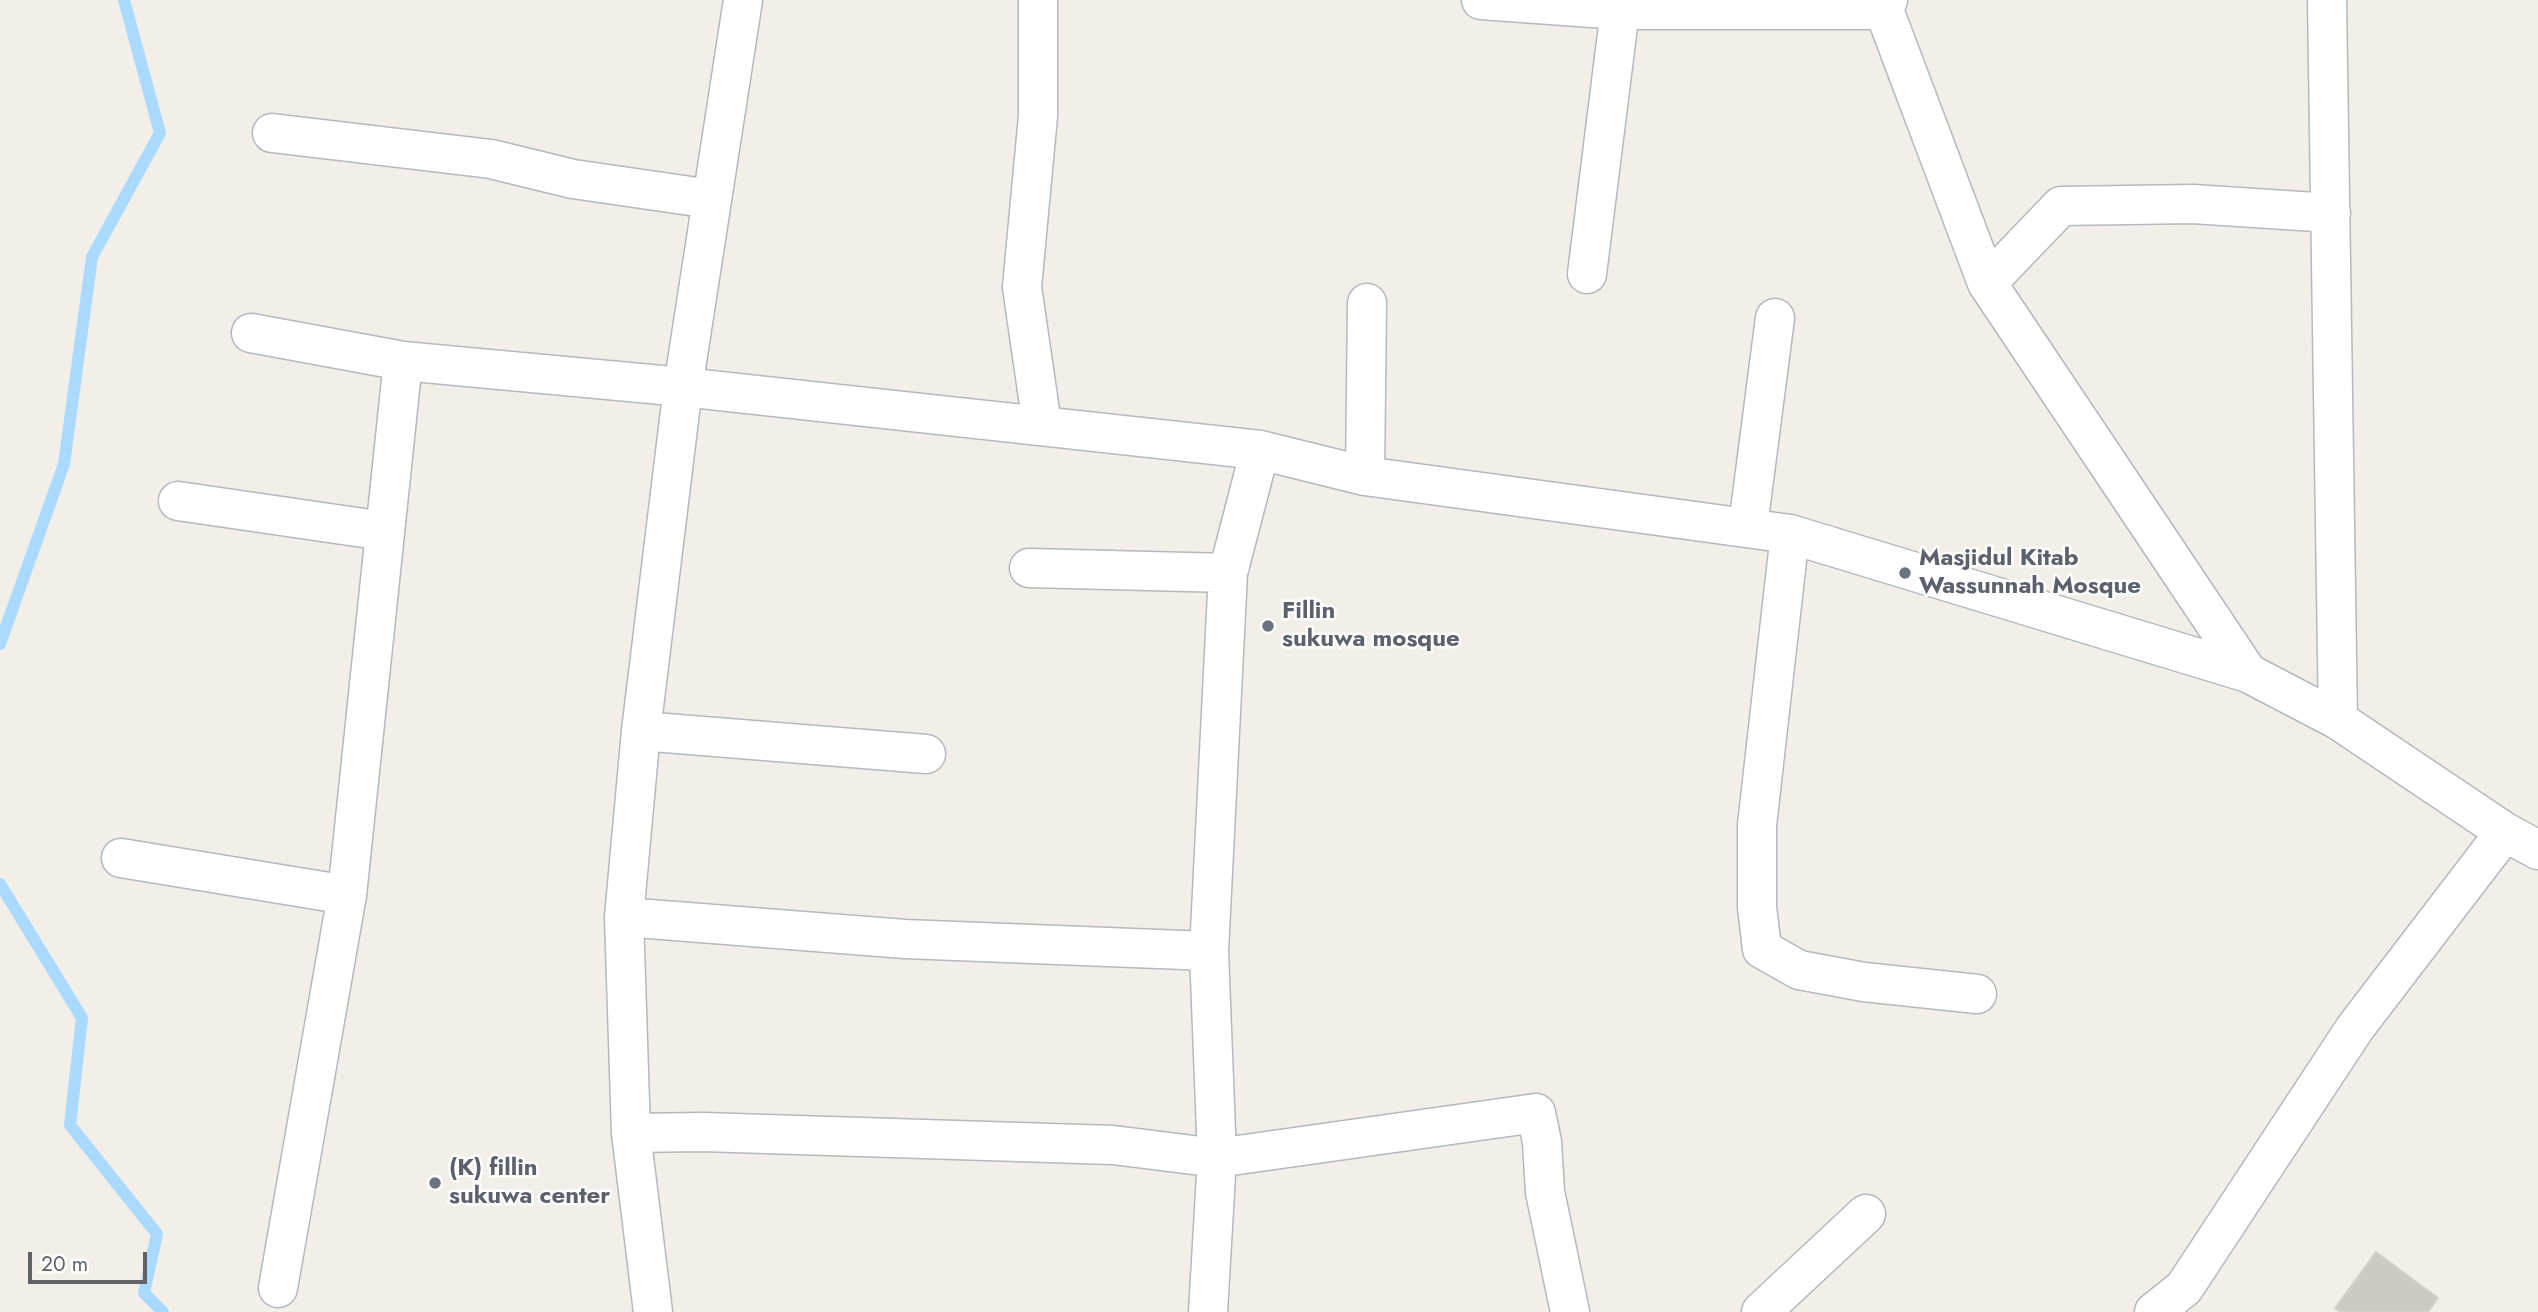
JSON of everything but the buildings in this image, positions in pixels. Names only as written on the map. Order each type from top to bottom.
[{"type":"street","points":[[653,1312],[631,1133],[624,917],[640,731],[683,387],[743,0]]},
{"type":"street","points":[[1038,0],[1038,116],[1022,287],[1042,425]]},
{"type":"street","points":[[1482,0],[1620,10],[1886,5],[1987,283],[2248,673]]},
{"type":"street","points":[[2328,0],[2339,720]]},
{"type":"street","points":[[1587,274],[1620,10]]},
{"type":"street","points":[[272,133],[491,159],[573,179],[711,199]]},
{"type":"street","points":[[1987,283],[2061,206],[2193,204],[2331,213]]},
{"type":"street","points":[[1365,476],[1367,303]]},
{"type":"street","points":[[1748,526],[1776,318]]},
{"type":"street","points":[[251,333],[403,361],[683,387],[1260,450],[1365,476],[1748,526],[1790,534],[2248,673],[2339,720],[2505,832],[2538,850]]},
{"type":"street","points":[[278,1288],[347,895],[403,361]]},
{"type":"street","points":[[1208,1312],[1217,1158],[1209,951],[1228,573],[1260,450]]},
{"type":"street","points":[[178,501],[384,531]]},
{"type":"street","points":[[1790,534],[1757,825],[1757,908],[1762,949],[1799,970],[1864,982],[1977,994]]},
{"type":"street","points":[[1029,568],[1228,573]]},
{"type":"street","points":[[640,731],[926,754]]},
{"type":"street","points":[[2154,1312],[2184,1288],[2355,1028],[2505,832]]},
{"type":"street","points":[[121,858],[347,895]]},
{"type":"street","points":[[624,917],[905,939],[1209,951]]},
{"type":"street","points":[[631,1133],[703,1132],[1113,1145],[1217,1158],[1536,1113],[1542,1142],[1545,1192],[1570,1312]]},
{"type":"street","points":[[1761,1312],[1866,1214]]},
{"type":"waterway","points":[[0,644],[64,464],[92,257],[160,133],[124,0]]},
{"type":"waterway","points":[[0,884],[82,1018],[70,1125],[157,1234],[144,1293],[163,1312]]},
{"type":"place","name":"Masjidul Kitab Wassunnah Mosque","points":[[1905,573]]},
{"type":"place","name":"Fillin sukuwa mosque","points":[[1268,626]]},
{"type":"place","name":"(K) fillin sukuwa center","points":[[435,1183]]}]
